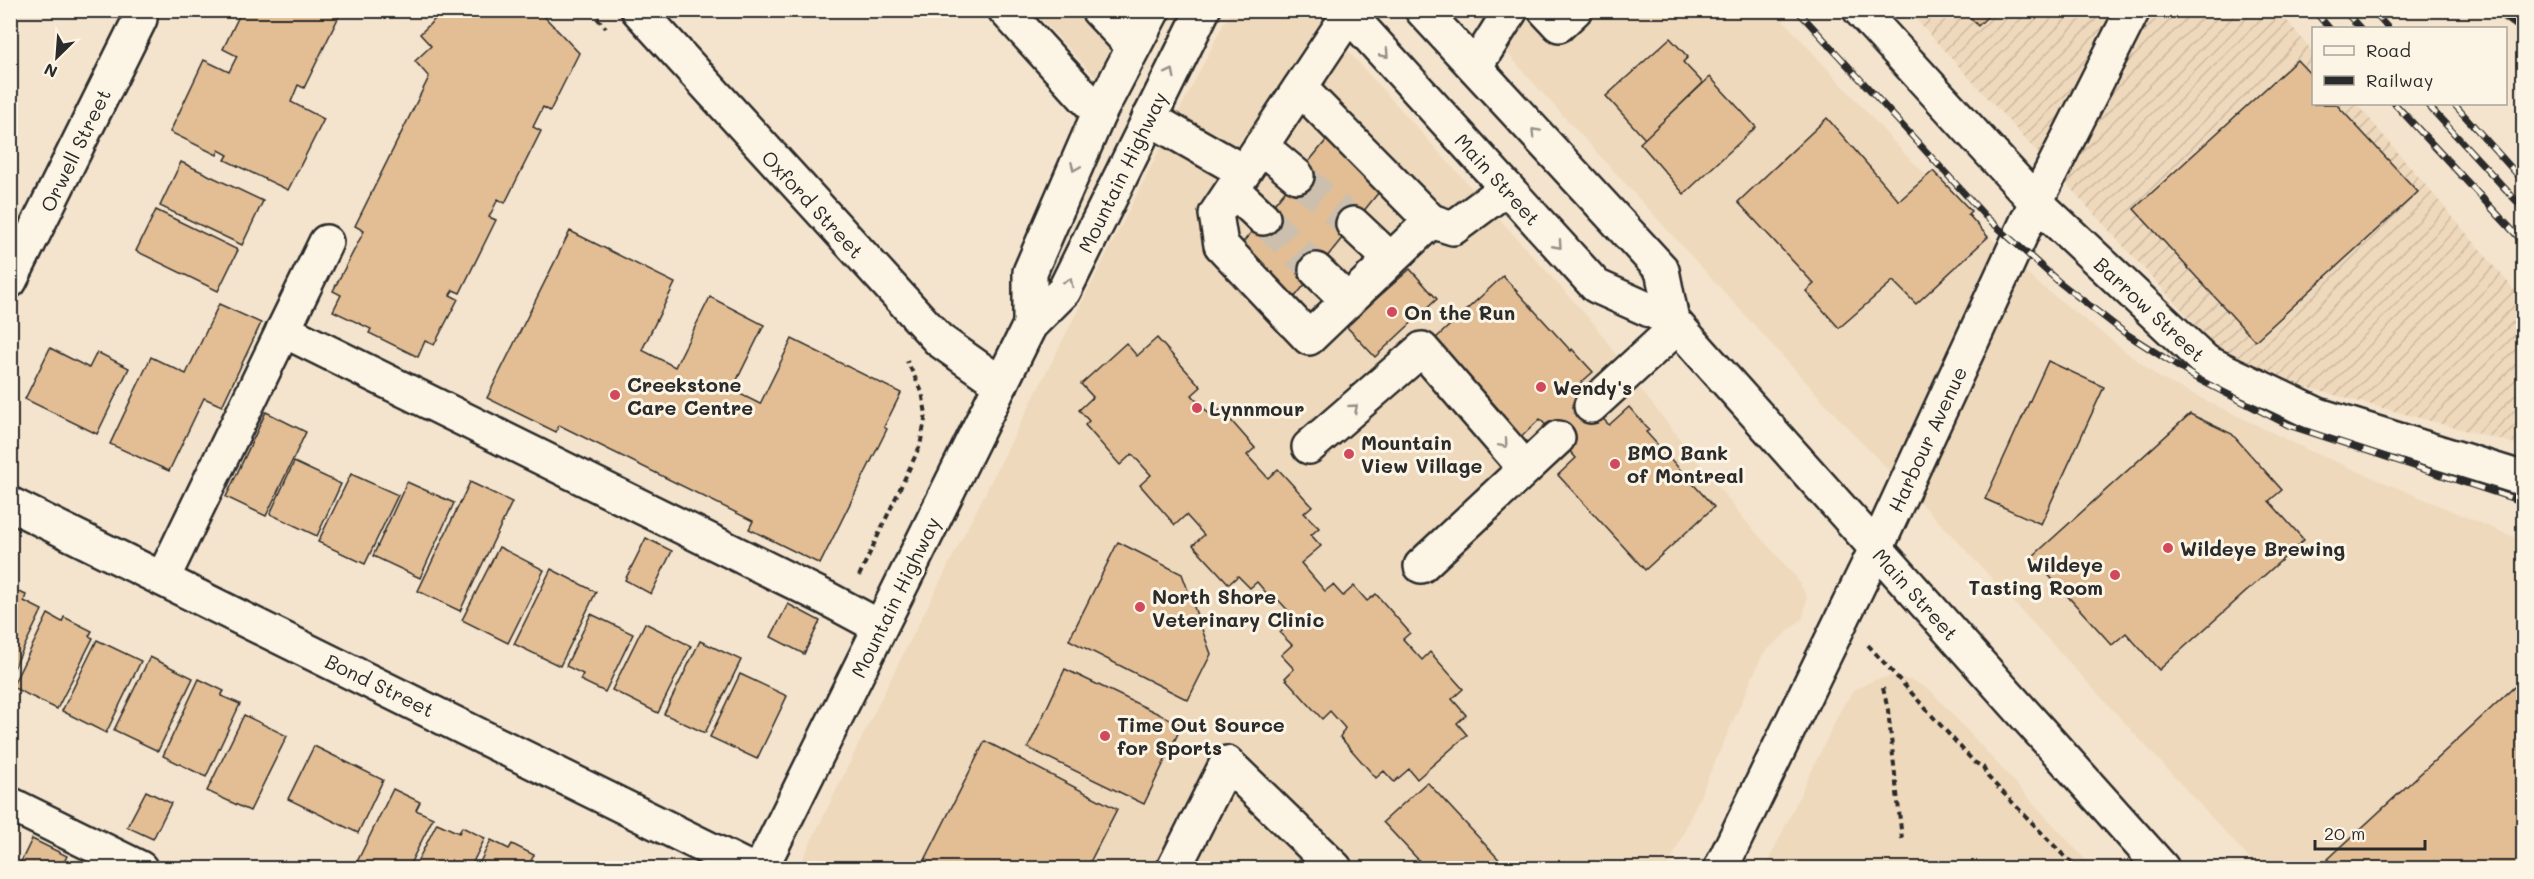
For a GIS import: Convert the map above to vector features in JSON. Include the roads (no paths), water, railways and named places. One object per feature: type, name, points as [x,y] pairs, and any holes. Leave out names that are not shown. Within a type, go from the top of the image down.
[{"type":"street","name":"Oxford Street","points":[[638,10],[939,340],[1001,384]]},
{"type":"street","points":[[1005,10],[1099,113]]},
{"type":"street","points":[[1098,10],[1133,47]]},
{"type":"street","name":"Mountain Highway","points":[[1030,325],[1030,272],[1099,113],[1153,10]]},
{"type":"street","name":"Mountain Highway","points":[[765,866],[880,627],[1030,325],[1064,291],[1203,10]]},
{"type":"street","points":[[1422,10],[1662,270],[1674,323],[1592,406]]},
{"type":"street","points":[[1475,67],[1510,10]]},
{"type":"street","points":[[1545,10],[1559,25],[1575,10]]},
{"type":"street","name":"Barrow Street","points":[[1860,10],[2036,202],[2206,363],[2318,415],[2523,479]]},
{"type":"street","name":"Harbour Avenue","points":[[1721,868],[1876,549],[2036,202],[2133,10]]},
{"type":"street","points":[[1347,12],[1300,88],[1216,214],[1221,245],[1309,338],[1431,221]]},
{"type":"street","name":"Main Street","points":[[1347,12],[1596,286],[1674,323],[2162,868]]},
{"type":"street","name":"Orwell Street","points":[[10,281],[140,19]]},
{"type":"street","points":[[1300,88],[1431,221],[1453,228],[1507,188]]},
{"type":"street","points":[[1149,118],[1246,169],[1298,176]]},
{"type":"street","points":[[1246,169],[1263,218]]},
{"type":"street","points":[[1353,224],[1390,259]]},
{"type":"street","points":[[163,578],[326,242]]},
{"type":"street","points":[[1316,270],[1348,302]]},
{"type":"street","points":[[283,330],[880,627]]},
{"type":"street","points":[[1310,447],[1422,349],[1525,468]]},
{"type":"street","points":[[1421,566],[1558,438]]},
{"type":"street","name":"Bond Street","points":[[10,504],[765,866]]},
{"type":"street","points":[[1174,868],[1227,763],[1335,868]]},
{"type":"street","points":[[10,804],[140,868]]},
{"type":"tunnel","points":[[1297,176],[1353,224]]},
{"type":"tunnel","points":[[1263,218],[1316,270]]},
{"type":"railway","points":[[1797,10],[1985,216],[2059,282],[2125,333],[2196,378],[2288,425],[2524,502]]},
{"type":"railway","points":[[2314,10],[2328,27]]},
{"type":"railway","points":[[2344,10],[2359,27]]},
{"type":"railway","points":[[2372,10],[2387,27]]},
{"type":"railway","points":[[2495,10],[2524,31]]},
{"type":"railway","points":[[2396,105],[2524,243]]},
{"type":"railway","points":[[2428,105],[2524,209]]},
{"type":"railway","points":[[2455,105],[2524,182]]},
{"type":"place","name":"On the Run","points":[[1392,312]]},
{"type":"place","name":"Wendy's","points":[[1541,387]]},
{"type":"place","name":"Creekstone Care Centre","points":[[615,395]]},
{"type":"place","name":"Lynnmour","points":[[1197,408]]},
{"type":"place","name":"Mountain View Village","points":[[1349,454]]},
{"type":"place","name":"BMO Bank of Montreal","points":[[1615,464]]},
{"type":"place","name":"Wildeye Brewing","points":[[2168,548]]},
{"type":"place","name":"Wildeye Tasting Room","points":[[2115,575]]},
{"type":"place","name":"North Shore Veterinary Clinic","points":[[1140,607]]},
{"type":"place","name":"Time Out Source for Sports","points":[[1105,736]]}]
